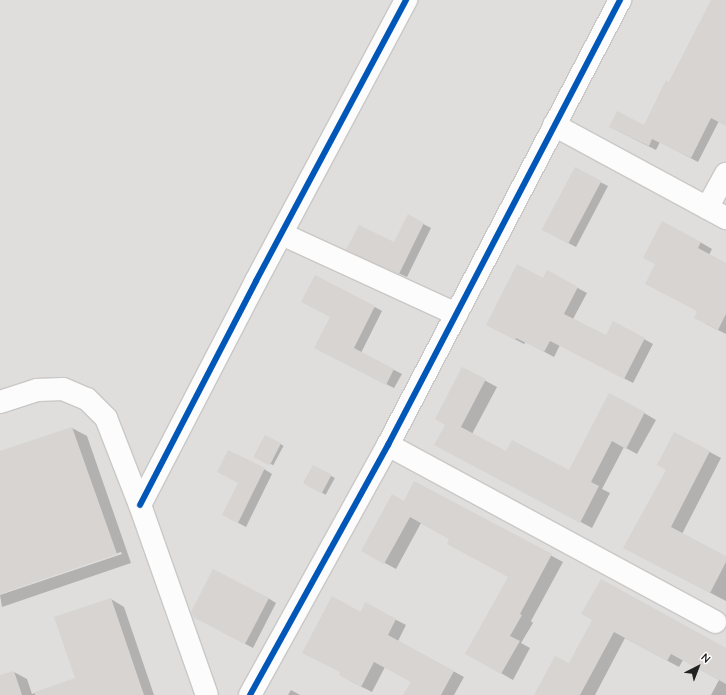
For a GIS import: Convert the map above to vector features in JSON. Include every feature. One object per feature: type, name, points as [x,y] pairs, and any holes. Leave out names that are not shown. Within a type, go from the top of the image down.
[{"type":"street","points":[[140,505],[406,0]]},
{"type":"street","points":[[250,695],[388,445],[620,0]]},
{"type":"street","points":[[554,125],[717,213],[726,174]]},
{"type":"street","points":[[282,234],[456,314]]},
{"type":"street","points":[[0,402],[37,390],[63,389],[87,399],[106,418],[140,505],[206,695]]},
{"type":"street","points":[[388,445],[715,622]]},
{"type":"shaded area","points":[[0,0],[726,0],[726,695],[0,695]]},
{"type":"building","points":[[711,0],[726,0],[726,126],[711,118],[691,158],[652,139],[649,146],[609,127],[617,111],[644,125],[666,80],[669,82]]},
{"type":"building","points":[[575,167],[601,181],[568,244],[542,230]]},
{"type":"building","points":[[408,214],[424,223],[399,274],[346,250],[359,225],[394,242]]},
{"type":"building","points":[[662,221],[701,242],[698,248],[726,263],[726,314],[718,330],[694,318],[697,311],[645,284],[655,264],[643,258]]},
{"type":"building","points":[[517,264],[543,278],[547,270],[578,287],[564,314],[606,335],[613,321],[645,338],[624,379],[550,341],[544,352],[516,338],[515,340],[486,325]]},
{"type":"building","points":[[315,275],[375,306],[354,348],[394,369],[386,385],[314,348],[330,317],[301,302]]},
{"type":"building","points":[[462,367],[486,379],[461,427],[506,451],[512,440],[569,470],[609,393],[645,412],[626,449],[612,441],[591,482],[599,486],[580,523],[434,445],[445,425],[435,419]]},
{"type":"building","points":[[72,427],[117,554],[0,594],[0,451]]},
{"type":"building","points":[[674,432],[710,451],[671,527],[726,556],[726,562],[710,593],[623,548],[666,470],[657,465]]},
{"type":"building","points":[[265,435],[281,443],[270,465],[254,457]]},
{"type":"building","points":[[228,450],[265,468],[238,523],[222,515],[238,483],[217,472]]},
{"type":"building","points":[[313,465],[332,475],[322,493],[303,484]]},
{"type":"building","points":[[414,481],[552,554],[510,636],[520,641],[501,674],[465,654],[508,577],[447,544],[449,539],[410,517],[384,564],[361,551],[392,494],[404,501]]},
{"type":"building","points":[[213,569],[269,598],[245,644],[193,617],[191,612]]},
{"type":"building","points":[[601,579],[726,648],[726,684],[671,654],[667,661],[614,632],[580,695],[534,695],[555,656],[569,663],[592,620],[581,614]]},
{"type":"building","points":[[332,596],[361,612],[365,602],[396,619],[388,635],[454,671],[441,695],[403,695],[411,682],[374,662],[361,687],[339,675],[340,672],[302,653]]},
{"type":"building","points":[[111,598],[144,695],[35,695],[35,692],[75,678],[54,617]]},
{"type":"building","points":[[14,671],[22,695],[0,695],[0,675]]},
{"type":"cycle path","points":[[140,505],[256,281],[406,0]]},
{"type":"cycle path","points":[[250,695],[388,445],[620,0]]}]
